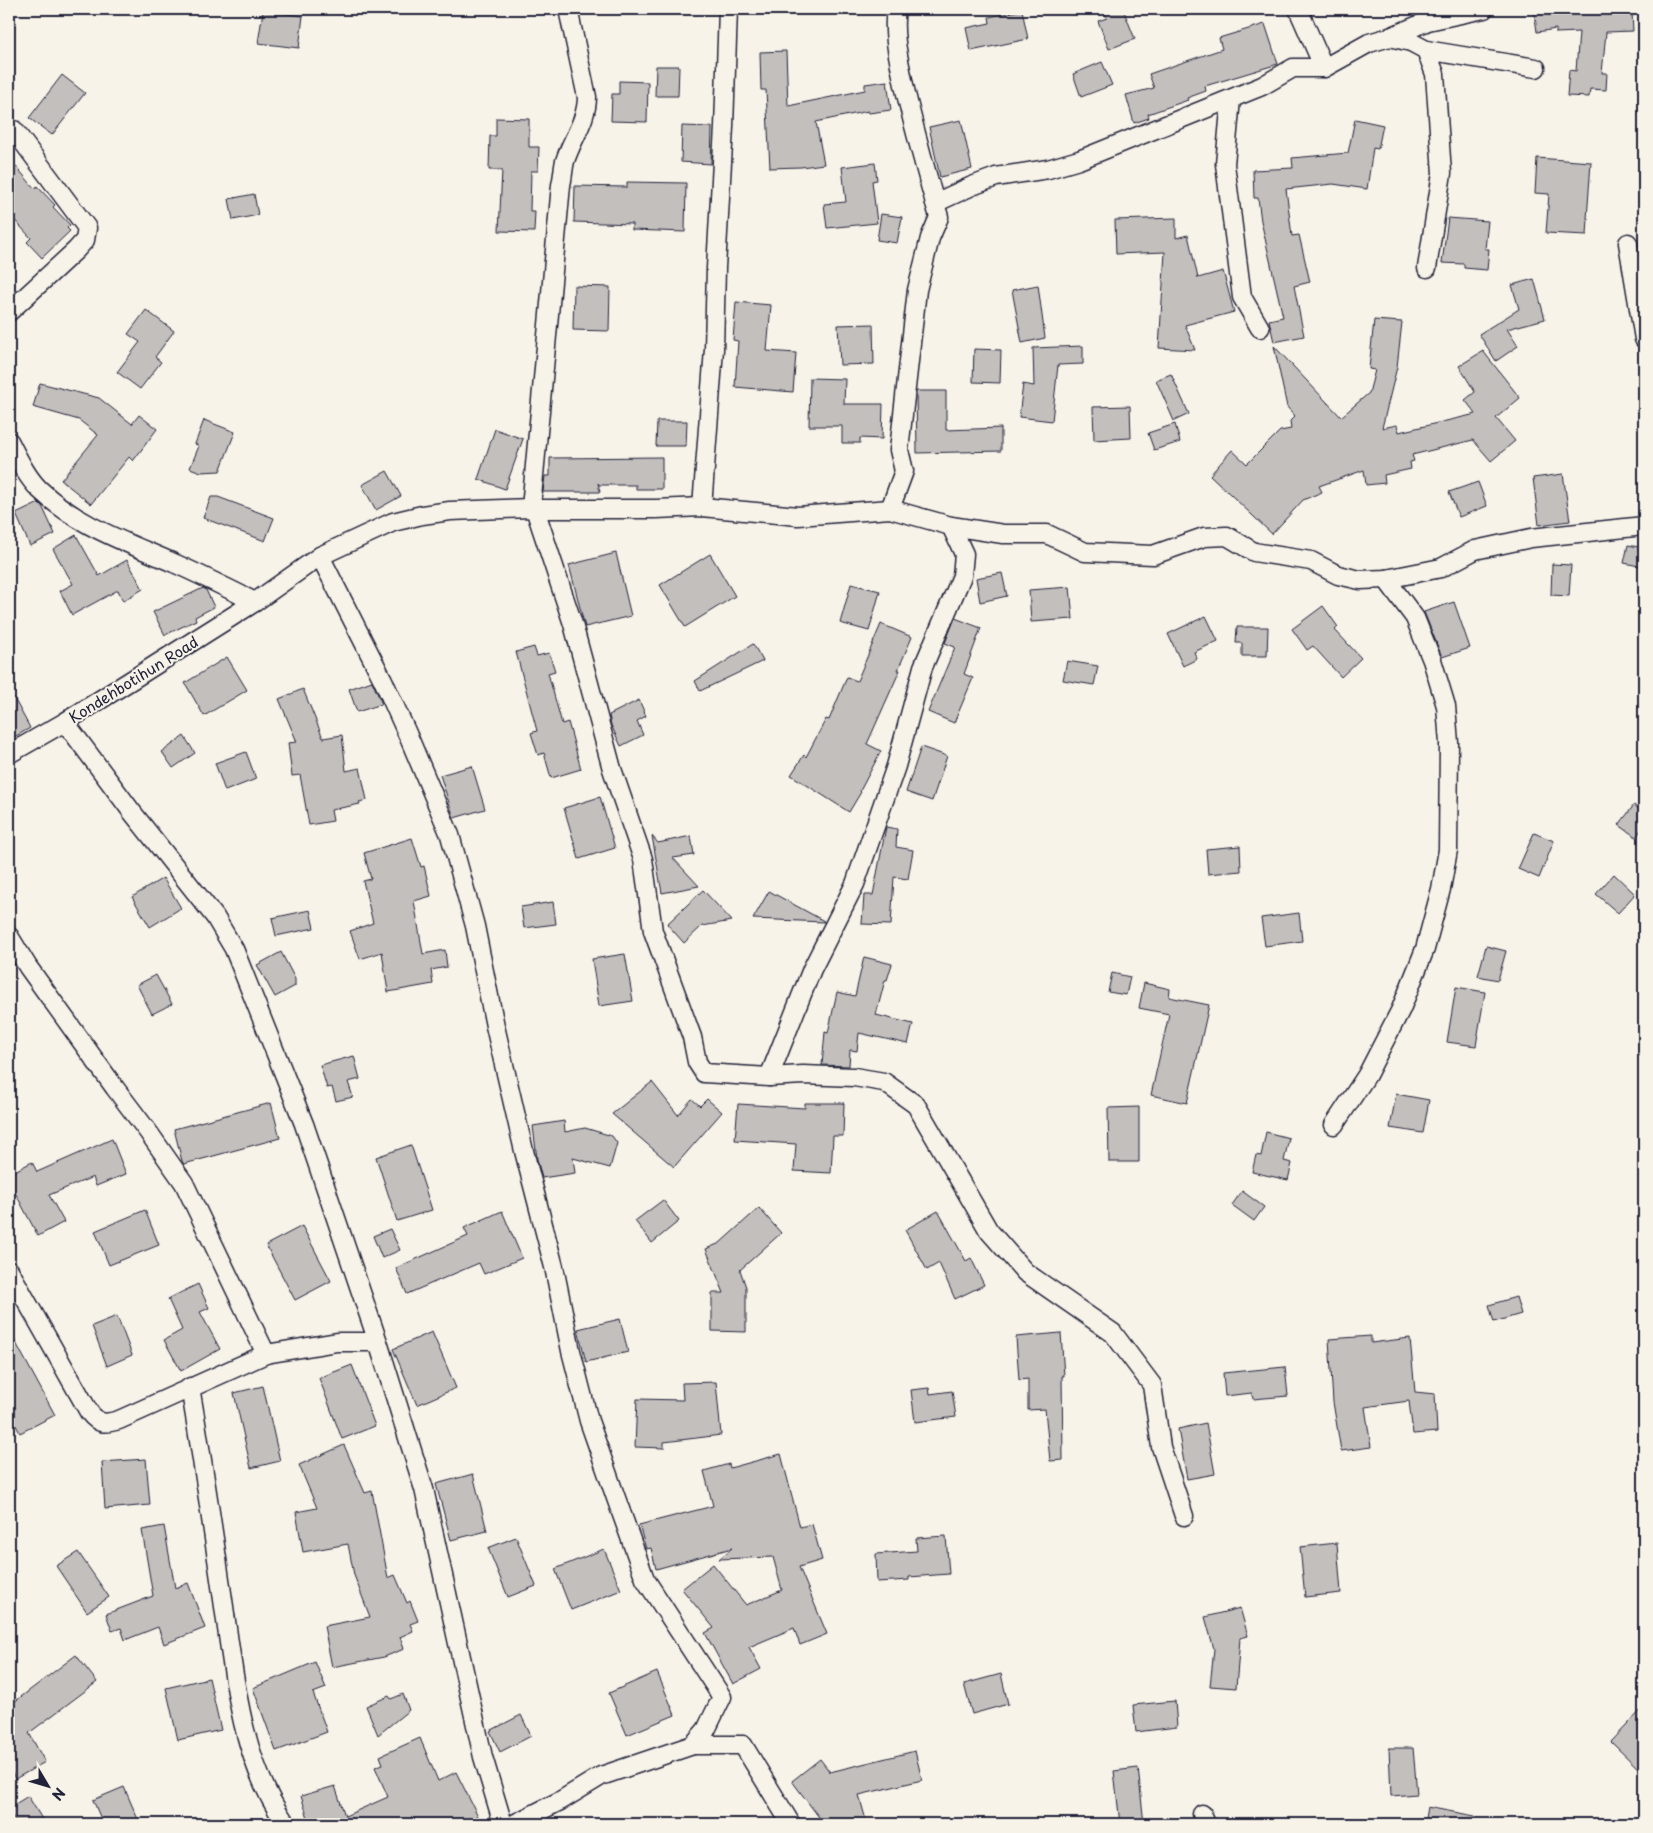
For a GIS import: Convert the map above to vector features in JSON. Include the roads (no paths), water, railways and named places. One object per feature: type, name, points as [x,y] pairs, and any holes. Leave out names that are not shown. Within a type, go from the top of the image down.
[{"type":"street","points":[[568,9],[587,97],[587,106],[565,162],[561,185],[533,509],[573,624],[612,769],[643,859],[653,931],[692,1037],[698,1062],[704,1073],[769,1078],[811,1075],[854,1077],[884,1082],[916,1105],[989,1231],[1025,1272],[1113,1333],[1152,1385],[1161,1447],[1184,1516]]},
{"type":"street","points":[[702,507],[714,349],[728,9]]},
{"type":"street","points":[[890,509],[904,472],[899,450],[917,290],[930,238],[939,218],[913,124],[896,50],[896,9]]},
{"type":"street","points":[[1298,9],[1324,68]]},
{"type":"street","points":[[935,203],[996,177],[1048,169],[1078,160],[1231,100],[1262,86],[1293,68],[1324,68],[1370,42],[1390,37],[1428,21],[1484,9]]},
{"type":"street","points":[[1390,37],[1411,42],[1426,50],[1536,68]]},
{"type":"street","points":[[1426,50],[1435,74],[1442,172],[1427,268]]},
{"type":"street","points":[[1231,100],[1226,164],[1242,297],[1260,328]]},
{"type":"street","points":[[9,312],[76,250],[85,240],[87,228],[14,130]]},
{"type":"street","points":[[1628,243],[1644,339]]},
{"type":"street","points":[[9,441],[23,468],[38,489],[64,510],[125,543],[176,564],[255,602]]},
{"type":"street","name":"Kondehbotihun Road","points":[[9,754],[65,722],[255,602],[320,556],[393,522],[450,511],[702,507],[798,516],[890,509],[951,526],[1003,534],[1047,534],[1085,552],[1153,555],[1204,537],[1227,536],[1254,552],[1311,561],[1338,575],[1360,580],[1386,579],[1441,568],[1475,550],[1531,538],[1644,526]]},
{"type":"street","points":[[769,1078],[812,969],[855,884],[896,766],[922,667],[962,576],[964,554],[951,526]]},
{"type":"street","points":[[320,556],[383,680],[450,835],[475,926],[495,1026],[554,1268],[571,1351],[590,1422],[616,1498],[645,1579],[722,1696],[706,1730],[693,1745]]},
{"type":"street","points":[[1334,1125],[1367,1075],[1401,1008],[1425,949],[1442,889],[1448,850],[1449,743],[1446,706],[1432,660],[1415,618],[1386,579]]},
{"type":"street","points":[[65,722],[132,812],[215,917],[234,949],[304,1124],[378,1342],[424,1489],[482,1757],[503,1824]]},
{"type":"street","points":[[9,936],[28,967],[184,1183],[266,1354]]},
{"type":"street","points":[[9,1270],[95,1420],[106,1423],[119,1420],[266,1354],[337,1342],[378,1342]]},
{"type":"street","points":[[190,1387],[205,1474],[241,1718],[264,1788],[286,1824]]},
{"type":"street","points":[[514,1824],[560,1801],[601,1776],[693,1745],[744,1745],[791,1824]]}]
